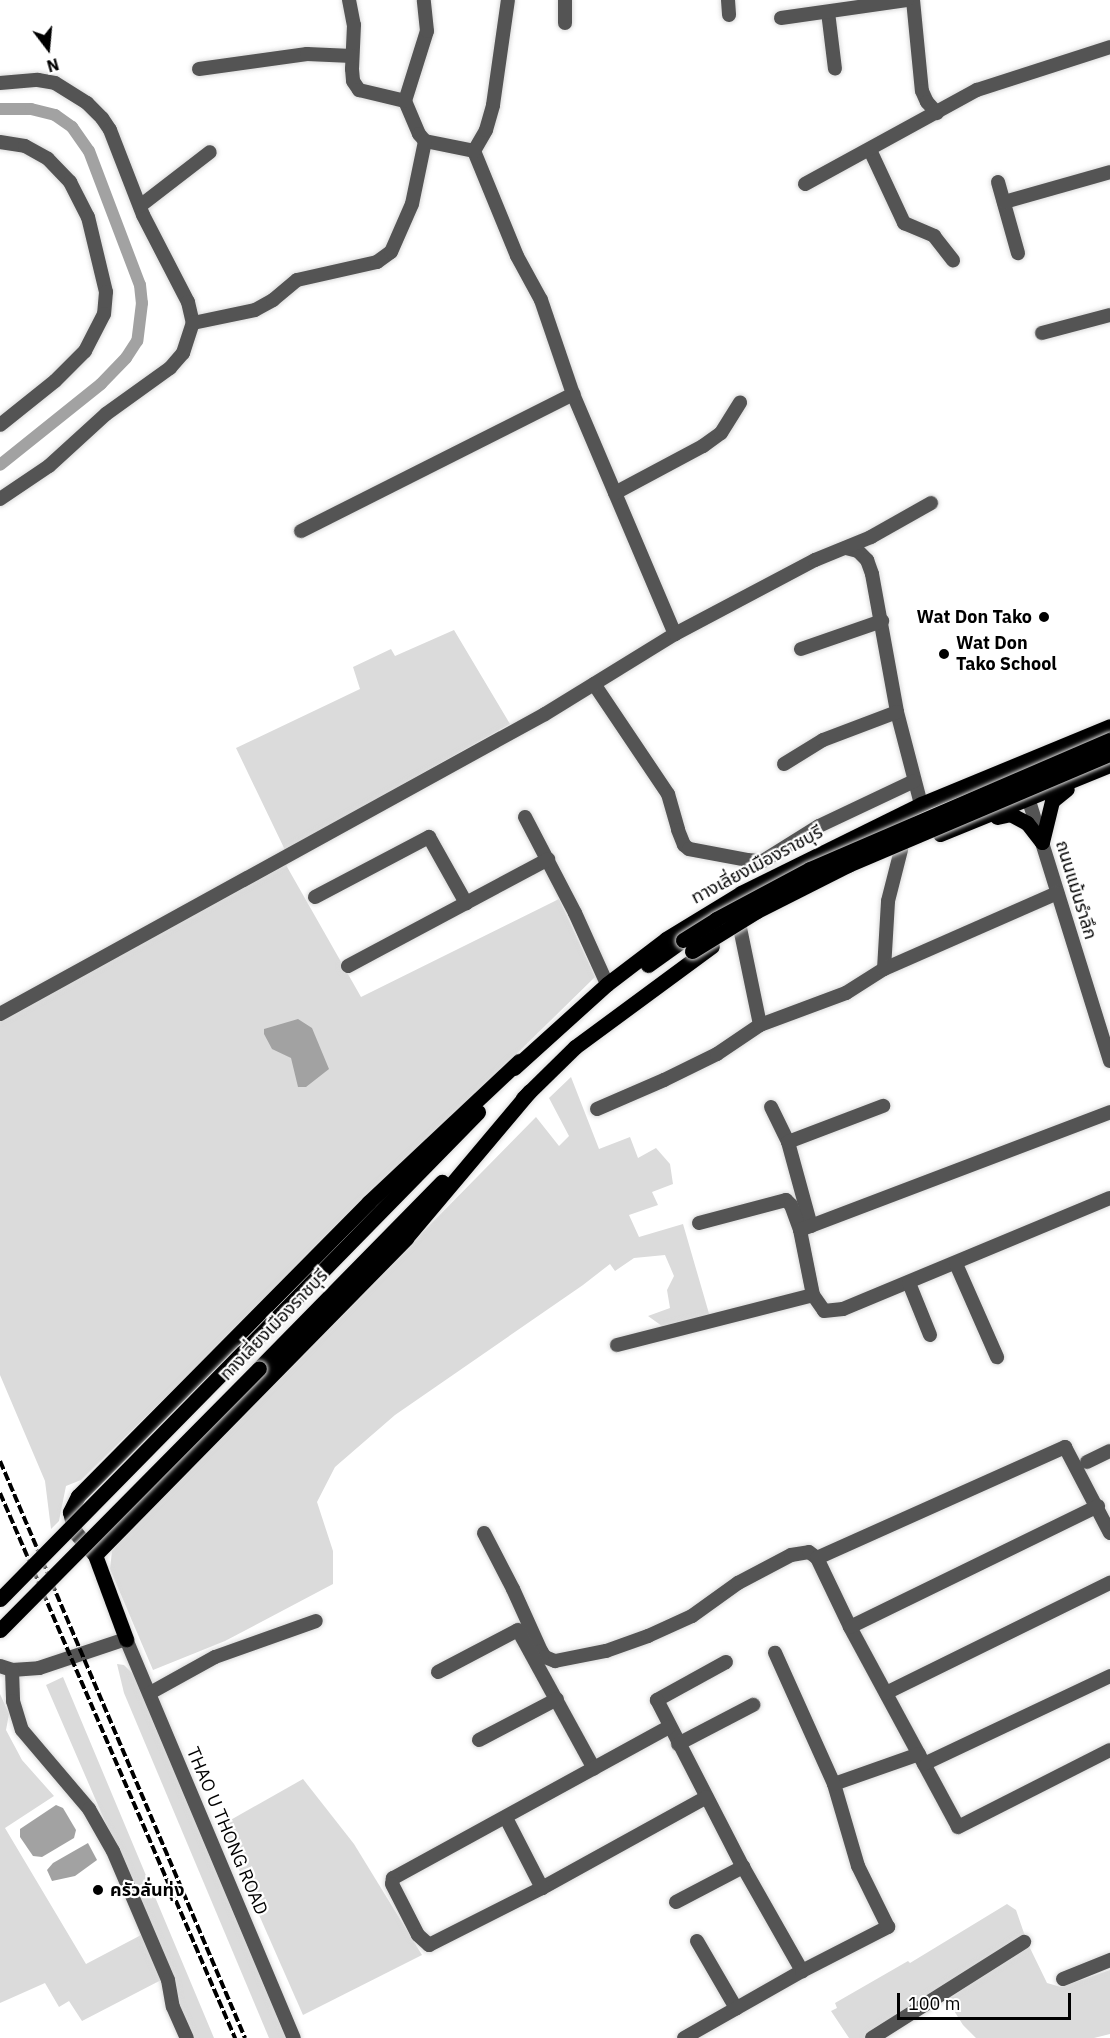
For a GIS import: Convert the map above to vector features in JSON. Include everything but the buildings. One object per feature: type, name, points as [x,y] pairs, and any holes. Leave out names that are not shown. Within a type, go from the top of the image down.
[{"type":"main road","name":"ทางเลี่ยงเมืองราชบุรี","points":[[474,1117],[519,1061],[607,984],[666,939],[741,893],[921,804],[1110,726]]},
{"type":"main road","name":"ทางเลี่ยงเมืองราชบุรี","points":[[0,1630],[530,1091],[716,919],[810,869],[1110,740]]},
{"type":"main road","name":"ทางเลี่ยงเมืองราชบุรี","points":[[0,1599],[474,1117],[596,1006],[688,945],[848,865],[1110,765]]},
{"type":"main road","name":"ทางเลี่ยงเมืองราชบุรี","points":[[576,1047],[668,977],[740,928],[829,880],[1110,765]]},
{"type":"main road","points":[[1042,842],[1052,801],[1081,778]]},
{"type":"main road","points":[[968,823],[1010,814],[1027,823],[1042,842]]},
{"type":"main road","points":[[126,1639],[95,1555],[75,1532],[70,1512],[78,1496],[369,1202],[519,1061]]},
{"type":"main road","points":[[95,1555],[406,1238],[530,1091]]},
{"type":"street","points":[[349,0],[354,25],[353,81],[358,90],[405,101]]},
{"type":"street","points":[[424,0],[427,31],[405,101],[418,134],[425,141],[474,151]]},
{"type":"street","points":[[474,151],[486,130],[494,105],[508,0]]},
{"type":"street","points":[[565,0],[565,23]]},
{"type":"street","points":[[728,0],[729,15]]},
{"type":"street","points":[[781,18],[907,0]]},
{"type":"street","points":[[913,0],[922,91],[927,102],[937,113]]},
{"type":"street","points":[[828,12],[835,69]]},
{"type":"street","points":[[805,184],[977,90],[1110,47]]},
{"type":"street","points":[[199,69],[307,54],[352,56]]},
{"type":"street","points":[[0,83],[39,80],[55,83],[87,103],[110,130],[140,206],[188,302],[193,323],[183,353],[170,368],[149,386],[106,414],[49,466],[0,499]]},
{"type":"street","points":[[193,323],[255,310],[273,300],[297,280],[377,262],[391,252],[412,204],[425,141]]},
{"type":"street","points":[[0,142],[25,146],[48,159],[69,182],[88,218],[106,292],[104,314],[85,351],[55,381],[0,425]]},
{"type":"street","points":[[870,150],[904,223],[934,237],[952,260]]},
{"type":"street","points":[[474,151],[517,256],[541,300],[573,394],[675,634]]},
{"type":"street","points":[[140,206],[210,152]]},
{"type":"street","points":[[1004,202],[1110,172]]},
{"type":"street","points":[[998,182],[1018,253]]},
{"type":"street","points":[[1042,333],[1110,315]]},
{"type":"street","points":[[301,531],[573,394]]},
{"type":"street","points":[[615,493],[703,446],[721,433],[740,403]]},
{"type":"street","points":[[0,1014],[545,714],[675,634],[815,560],[846,548],[931,503]]},
{"type":"street","points":[[846,548],[858,551],[867,560],[882,621],[897,712],[921,804]]},
{"type":"street","points":[[801,649],[882,621]]},
{"type":"street","points":[[594,684],[668,794],[678,830],[684,845],[689,849],[763,861],[819,826],[914,781]]},
{"type":"street","points":[[784,764],[823,740],[897,712]]},
{"type":"street","name":"ถนนแม้นรำลึก","points":[[1018,765],[1110,1061]]},
{"type":"street","points":[[525,817],[575,913],[607,984]]},
{"type":"street","points":[[315,897],[429,837],[466,903]]},
{"type":"street","points":[[884,969],[888,901],[901,849]]},
{"type":"street","points":[[348,966],[548,859]]},
{"type":"street","points":[[597,1108],[664,1080],[717,1054],[760,1025],[846,993],[884,969],[1057,893]]},
{"type":"street","points":[[740,928],[760,1025]]},
{"type":"street","points":[[788,1143],[883,1106]]},
{"type":"street","points":[[771,1107],[788,1143],[806,1228],[813,1295],[824,1311],[843,1309],[909,1283],[1110,1198]]},
{"type":"street","points":[[806,1228],[1110,1112]]},
{"type":"street","points":[[699,1224],[762,1204],[786,1200],[806,1228]]},
{"type":"street","points":[[956,1264],[997,1357]]},
{"type":"street","points":[[909,1283],[930,1335]]},
{"type":"street","points":[[617,1345],[813,1295]]},
{"type":"street","points":[[817,1558],[1065,1447],[1098,1506],[1110,1533]]},
{"type":"street","points":[[1087,1462],[1110,1450]]},
{"type":"street","points":[[850,1627],[1098,1506]]},
{"type":"street","points":[[484,1533],[513,1589],[541,1652],[555,1661],[606,1651],[648,1636],[692,1616],[738,1583],[791,1556],[808,1552],[817,1558],[850,1627],[958,1827],[1110,1750]]},
{"type":"street","points":[[886,1693],[1110,1583]]},
{"type":"street","points":[[150,1693],[215,1658],[316,1620]]},
{"type":"street","points":[[438,1672],[518,1630],[594,1769]]},
{"type":"street","points":[[126,1639],[39,1668],[6,1668],[22,1730],[89,1809],[113,1851],[168,1980],[173,2007],[187,2038]]},
{"type":"street","name":"THAO U THONG ROAD","points":[[126,1639],[294,2038]]},
{"type":"street","points":[[684,2038],[802,1971],[888,1927],[858,1866],[834,1784],[775,1653]]},
{"type":"street","points":[[726,1662],[657,1701],[742,1867],[802,1971]]},
{"type":"street","points":[[834,1784],[922,1759],[1110,1676]]},
{"type":"street","points":[[479,1740],[557,1700]]},
{"type":"street","points":[[678,1744],[753,1705]]},
{"type":"street","points":[[669,1727],[393,1878],[392,1884],[412,1924],[429,1945],[542,1888],[707,1797]]},
{"type":"street","points":[[506,1818],[542,1888]]},
{"type":"street","points":[[676,1902],[742,1867]]},
{"type":"street","points":[[697,1941],[736,2008]]},
{"type":"street","points":[[872,2038],[1024,1942]]},
{"type":"street","points":[[1063,1980],[1110,1960]]},
{"type":"shaded area","points":[[454,630],[510,724],[285,850],[236,748],[360,689],[353,667],[391,649],[395,656]]},
{"type":"shaded area","points":[[286,865],[361,997],[559,899],[595,977],[81,1480],[66,1486],[59,1521],[51,1529],[45,1481],[0,1375],[0,1021]]},
{"type":"shaded area","points":[[298,1019],[312,1028],[329,1069],[306,1087],[298,1087],[291,1058],[272,1049],[264,1034],[264,1029]]},
{"type":"shaded area","points":[[571,1077],[599,1149],[630,1137],[638,1158],[656,1148],[670,1164],[673,1184],[652,1192],[658,1205],[629,1215],[639,1237],[683,1224],[710,1317],[662,1326],[648,1316],[670,1308],[667,1290],[674,1276],[665,1255],[634,1258],[615,1271],[610,1264],[395,1415],[335,1467],[317,1502],[333,1551],[333,1584],[225,1641],[153,1670],[110,1569],[112,1551],[125,1535],[536,1117],[559,1146],[569,1136],[549,1098]]},
{"type":"shaded area","points":[[117,1664],[124,1665],[133,1674],[286,2038],[269,2038],[124,1693]]},
{"type":"shaded area","points":[[63,1677],[214,2038],[179,2038],[164,2000],[177,1996],[152,1930],[46,1685]]},
{"type":"shaded area","points":[[0,1694],[9,1714],[6,1730],[22,1760],[54,1796],[5,1828],[86,1964],[143,1934],[165,1978],[82,2021],[69,2001],[59,2007],[45,1983],[0,2003]]},
{"type":"shaded area","points":[[303,1779],[354,1844],[422,1955],[303,2015],[220,1826]]},
{"type":"shaded area","points":[[56,1805],[63,1808],[76,1830],[74,1838],[42,1857],[33,1856],[20,1837],[20,1829]]},
{"type":"shaded area","points":[[88,1843],[97,1860],[75,1876],[52,1881],[47,1870],[53,1863]]},
{"type":"shaded area","points":[[1007,1904],[1016,1910],[1025,1936],[865,2038],[849,2038],[831,2011],[837,2008],[835,2003],[908,1961],[910,1963]]},
{"type":"shaded area","points":[[1029,1946],[1047,1983],[1061,1987],[1110,1970],[1110,2034],[1094,2038],[976,2038],[963,2025],[946,1998]]},
{"type":"waterway","points":[[0,109],[31,109],[55,115],[72,127],[89,151],[140,285],[142,303],[137,341],[126,358],[101,384],[0,465]]},
{"type":"railway","points":[[0,1461],[245,2038]]},
{"type":"railway","points":[[0,1493],[235,2038]]},
{"type":"place","name":"Wat Don Tako","points":[[1044,617]]},
{"type":"place","name":"Wat Don Tako School","points":[[944,654]]},
{"type":"place","name":"ครัวลั่นทุ่ง","points":[[98,1890]]}]
